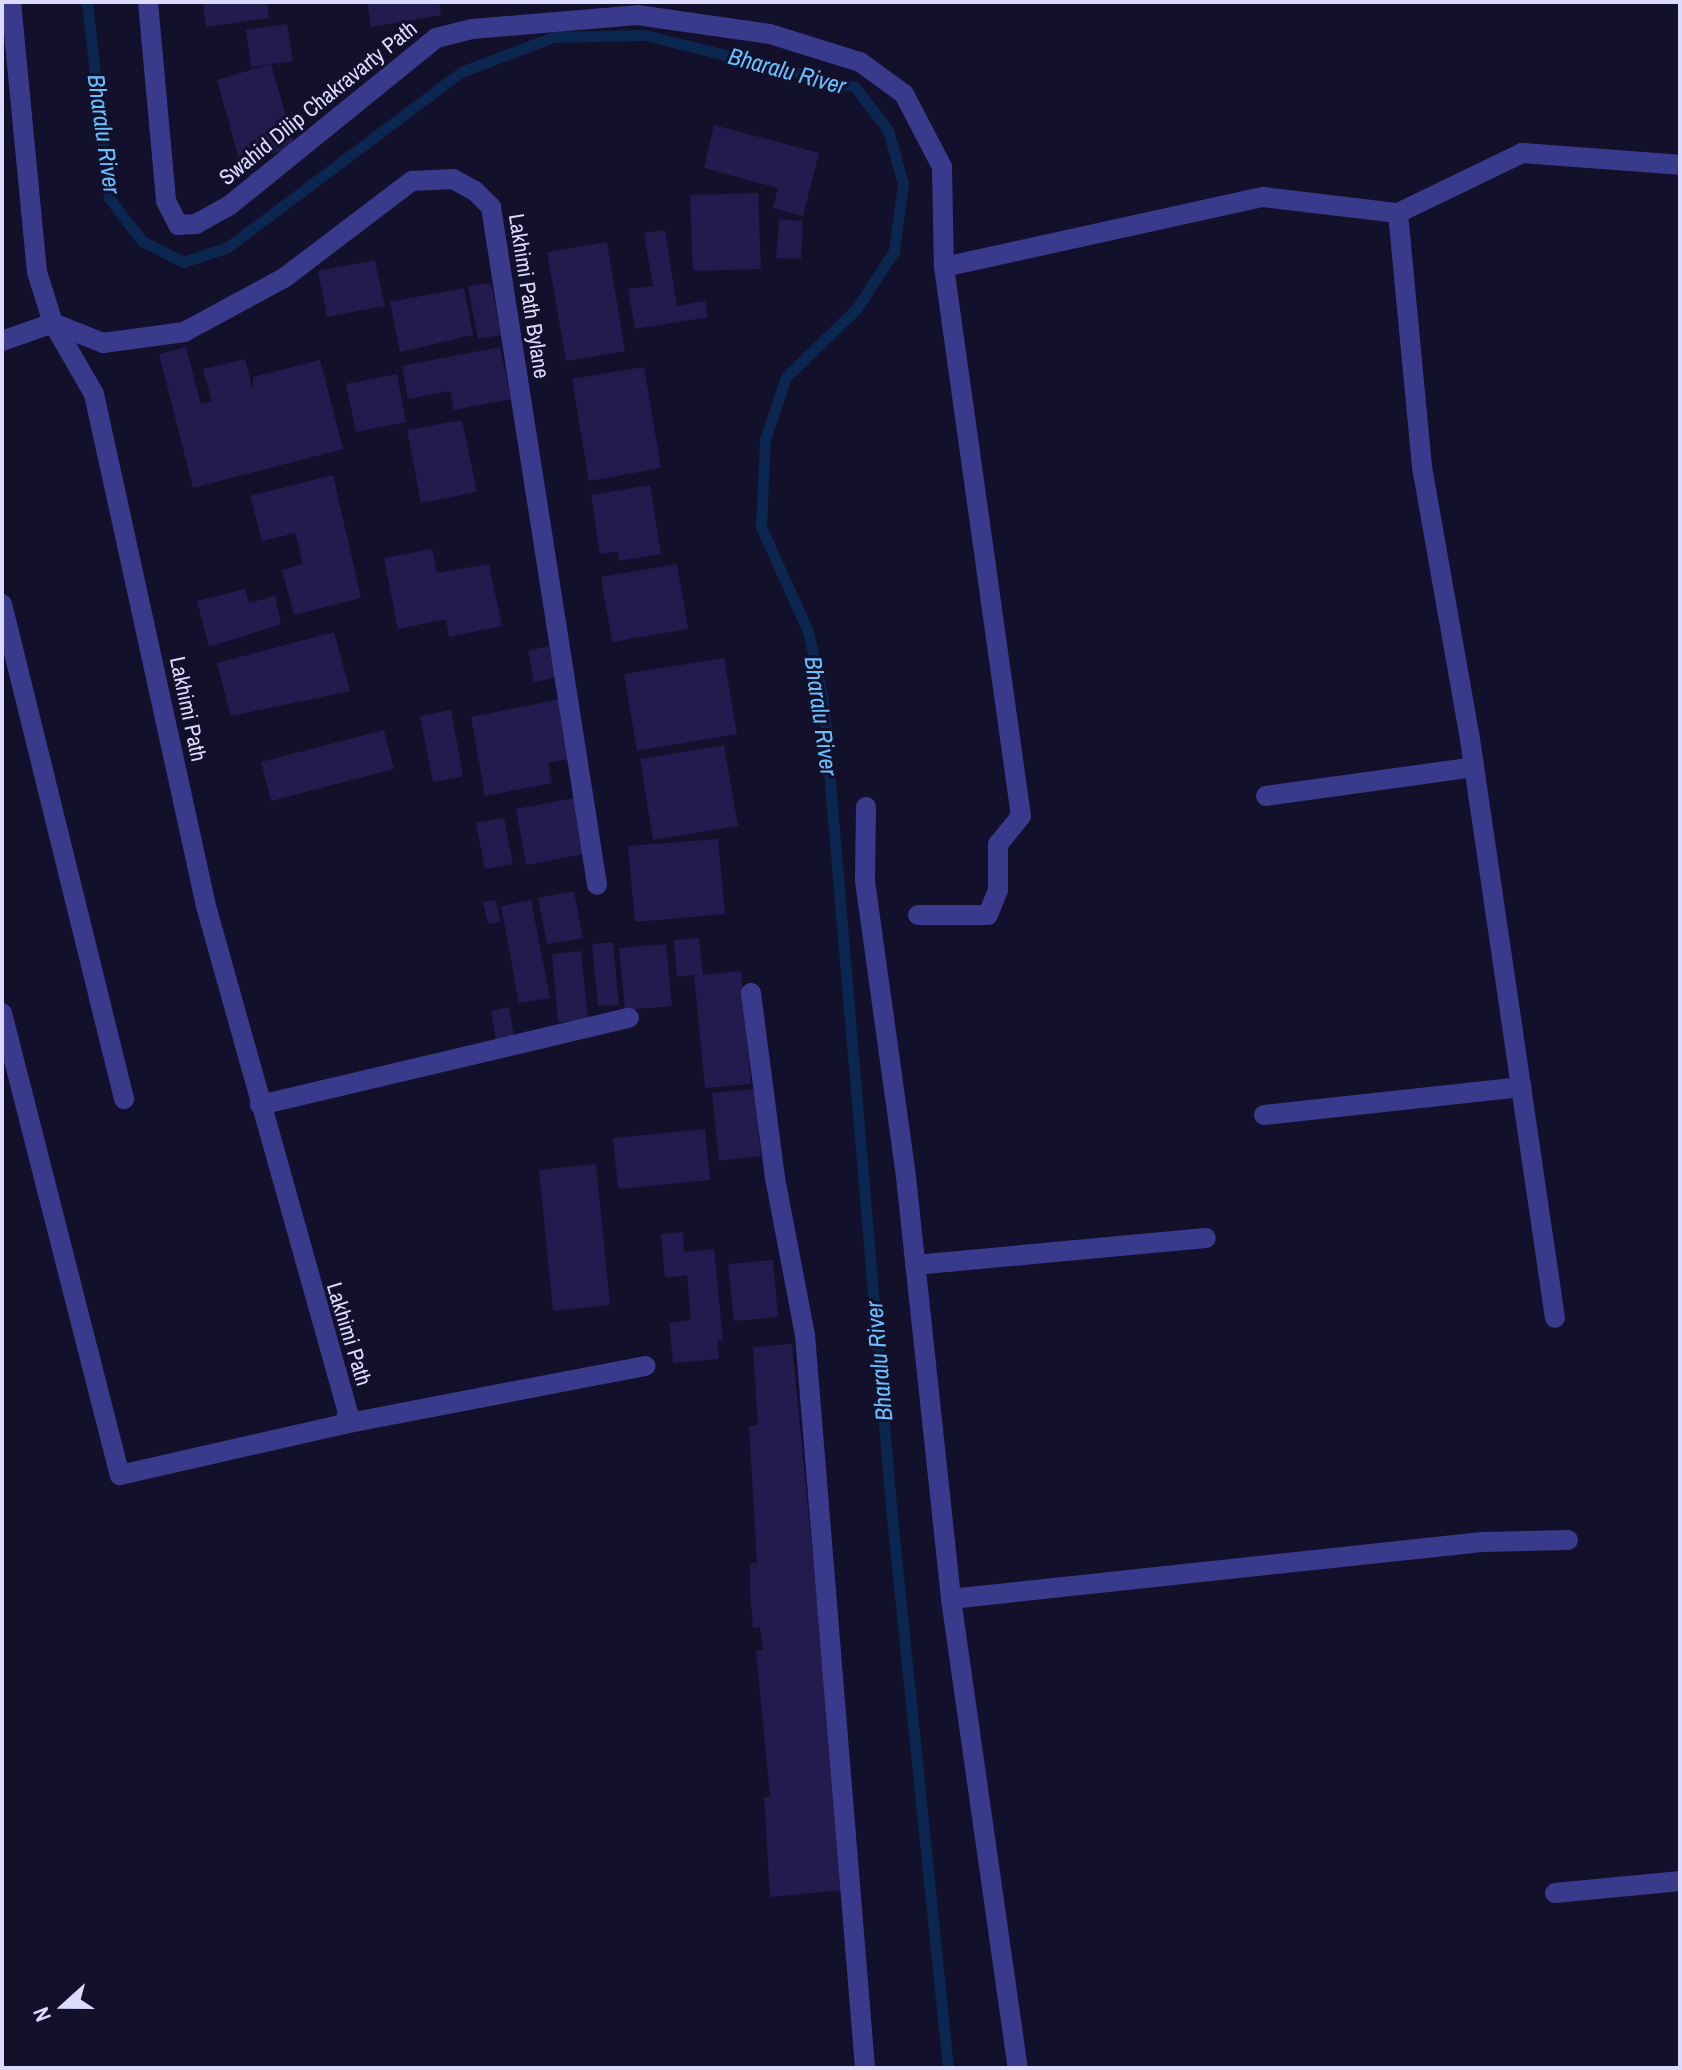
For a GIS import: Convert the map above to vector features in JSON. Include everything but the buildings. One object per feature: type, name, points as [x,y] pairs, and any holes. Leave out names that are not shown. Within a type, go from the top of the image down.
[{"type":"street","name":"Lakhimi Path","points":[[11,2],[37,272],[53,323],[94,394],[206,906],[348,1413],[344,1424]]},
{"type":"street","name":"Swahid Dilip Chakravarty Path","points":[[148,2],[166,201],[178,225],[196,224],[230,205],[436,38],[472,29],[637,15],[770,34],[860,62],[904,94],[942,167],[944,267]]},
{"type":"street","points":[[918,915],[988,915],[998,890],[998,844],[1021,816],[944,267],[1263,197],[1398,213],[1522,153],[1680,165]]},
{"type":"street","name":"Lakhimi Path Bylane","points":[[53,323],[103,343],[184,332],[284,278],[412,181],[453,179],[491,207],[597,885]]},
{"type":"street","points":[[1398,213],[1422,467],[1474,767],[1555,1318]]},
{"type":"street","points":[[2,341],[53,323]]},
{"type":"street","points":[[2,604],[124,1099]]},
{"type":"street","points":[[1266,796],[1474,767]]},
{"type":"street","points":[[866,807],[865,881],[915,1265],[951,1599],[1018,2068]]},
{"type":"street","points":[[751,993],[775,1178],[805,1335],[865,2068]]},
{"type":"street","points":[[2,1013],[120,1475],[344,1424],[645,1366]]},
{"type":"street","points":[[260,1105],[629,1018]]},
{"type":"street","points":[[1264,1115],[1521,1087]]},
{"type":"street","points":[[915,1265],[1206,1238]]},
{"type":"street","points":[[951,1599],[1482,1542],[1568,1540]]},
{"type":"street","points":[[1555,1893],[1680,1881]]},
{"type":"waterway","name":"Bharalu River","points":[[87,2],[109,198],[142,241],[183,262],[228,247],[461,72],[553,37],[645,35],[855,87],[888,130],[903,184],[894,251],[857,308],[786,377],[765,439],[761,527],[808,631],[823,700],[891,1507],[948,2068]]}]
